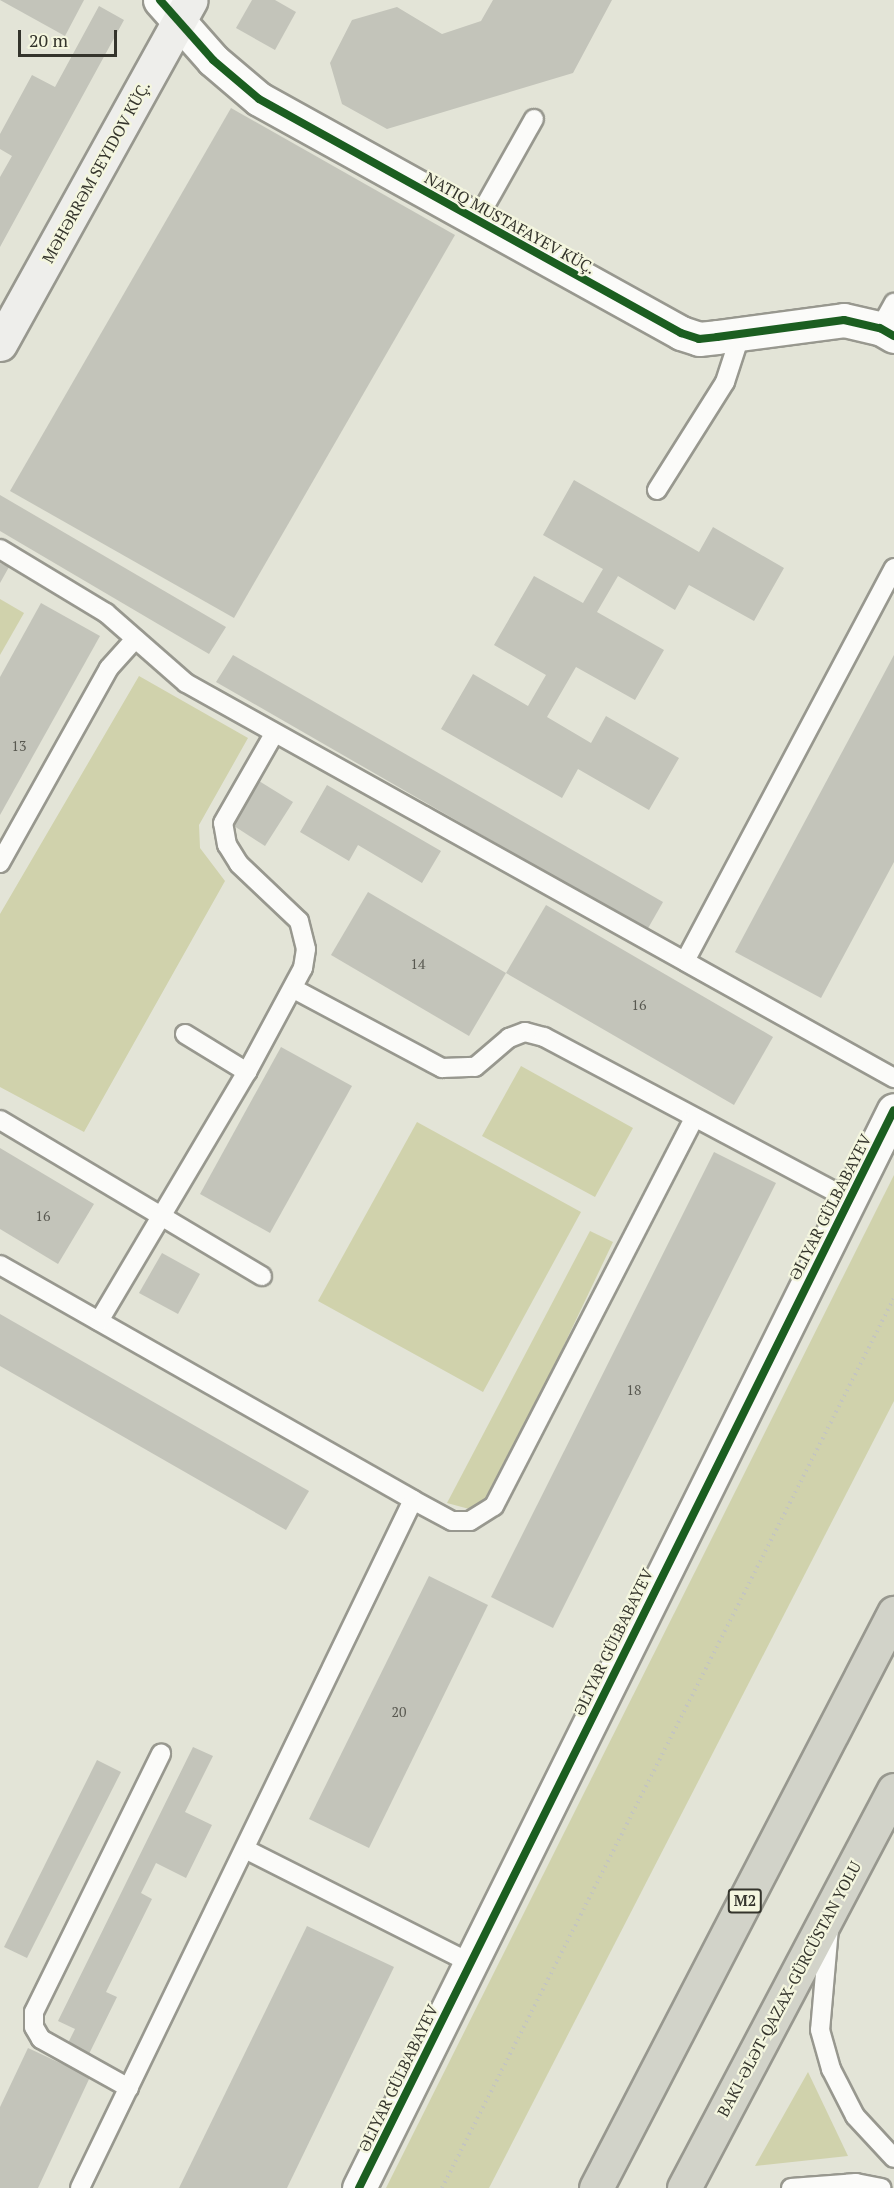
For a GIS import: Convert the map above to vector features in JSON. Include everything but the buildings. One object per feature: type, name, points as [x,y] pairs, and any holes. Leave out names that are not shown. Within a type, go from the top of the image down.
[{"type":"highway","name":"M2","points":[[596,2188],[894,1613]]},
{"type":"highway","points":[[684,2188],[894,1790]]},
{"type":"main road","name":"MƏHƏRRƏM SEYIDOV KÜÇ.","points":[[0,344],[177,7]]},
{"type":"street","name":"NATIQ MUSTAFAYEV KÜÇ.","points":[[177,7],[226,73],[260,99],[681,333],[699,339],[844,320],[889,323]]},
{"type":"street","name":"ƏLIYAR GÜLBABAYEV","points":[[359,2188],[469,1962],[894,1110]]},
{"type":"lane","points":[[477,220],[534,119]]},
{"type":"lane","points":[[657,490],[725,382],[741,333]]},
{"type":"lane","points":[[0,549],[106,613],[186,683],[894,1078]]},
{"type":"lane","points":[[685,961],[894,568]]},
{"type":"lane","points":[[0,863],[109,668],[135,639]]},
{"type":"lane","points":[[99,1321],[248,1072],[294,989],[303,968],[306,949],[298,921],[239,864],[227,845],[222,823],[274,734]]},
{"type":"lane","points":[[294,989],[442,1068],[475,1067],[509,1038],[525,1032],[544,1037],[849,1199]]},
{"type":"lane","points":[[185,1034],[248,1072]]},
{"type":"lane","points":[[0,1265],[413,1500],[452,1521],[470,1521],[494,1506],[694,1118]]},
{"type":"lane","points":[[0,1120],[262,1276]]},
{"type":"lane","points":[[80,2188],[413,1500]]},
{"type":"lane","points":[[129,2088],[41,2040],[34,2027],[34,2012],[160,1754]]},
{"type":"lane","points":[[245,1850],[469,1962]]},
{"type":"lane","points":[[830,1913],[819,2030],[831,2070],[855,2116],[894,2158]]},
{"type":"lane","points":[[790,2188],[856,2183],[882,2188]]},
{"type":"path","points":[[442,2188],[894,1298]]},
{"type":"green space","points":[[0,599],[24,613],[0,655]]},
{"type":"green space","points":[[139,676],[248,738],[199,825],[200,848],[225,881],[84,1132],[0,1087],[0,914]]},
{"type":"green space","points":[[521,1066],[633,1128],[595,1197],[482,1136]]},
{"type":"green space","points":[[417,1122],[581,1212],[483,1392],[318,1301]]},
{"type":"green space","points":[[894,1175],[894,1401],[489,2188],[386,2188]]},
{"type":"green space","points":[[590,1231],[613,1242],[496,1488],[473,1510],[447,1503]]},
{"type":"green space","points":[[808,2072],[848,2156],[755,2166]]},
{"type":"cycle path","points":[[160,0],[213,60],[259,99],[681,333],[699,339],[844,320],[880,328],[894,336]]},
{"type":"cycle path","points":[[359,2188],[894,1110]]}]
